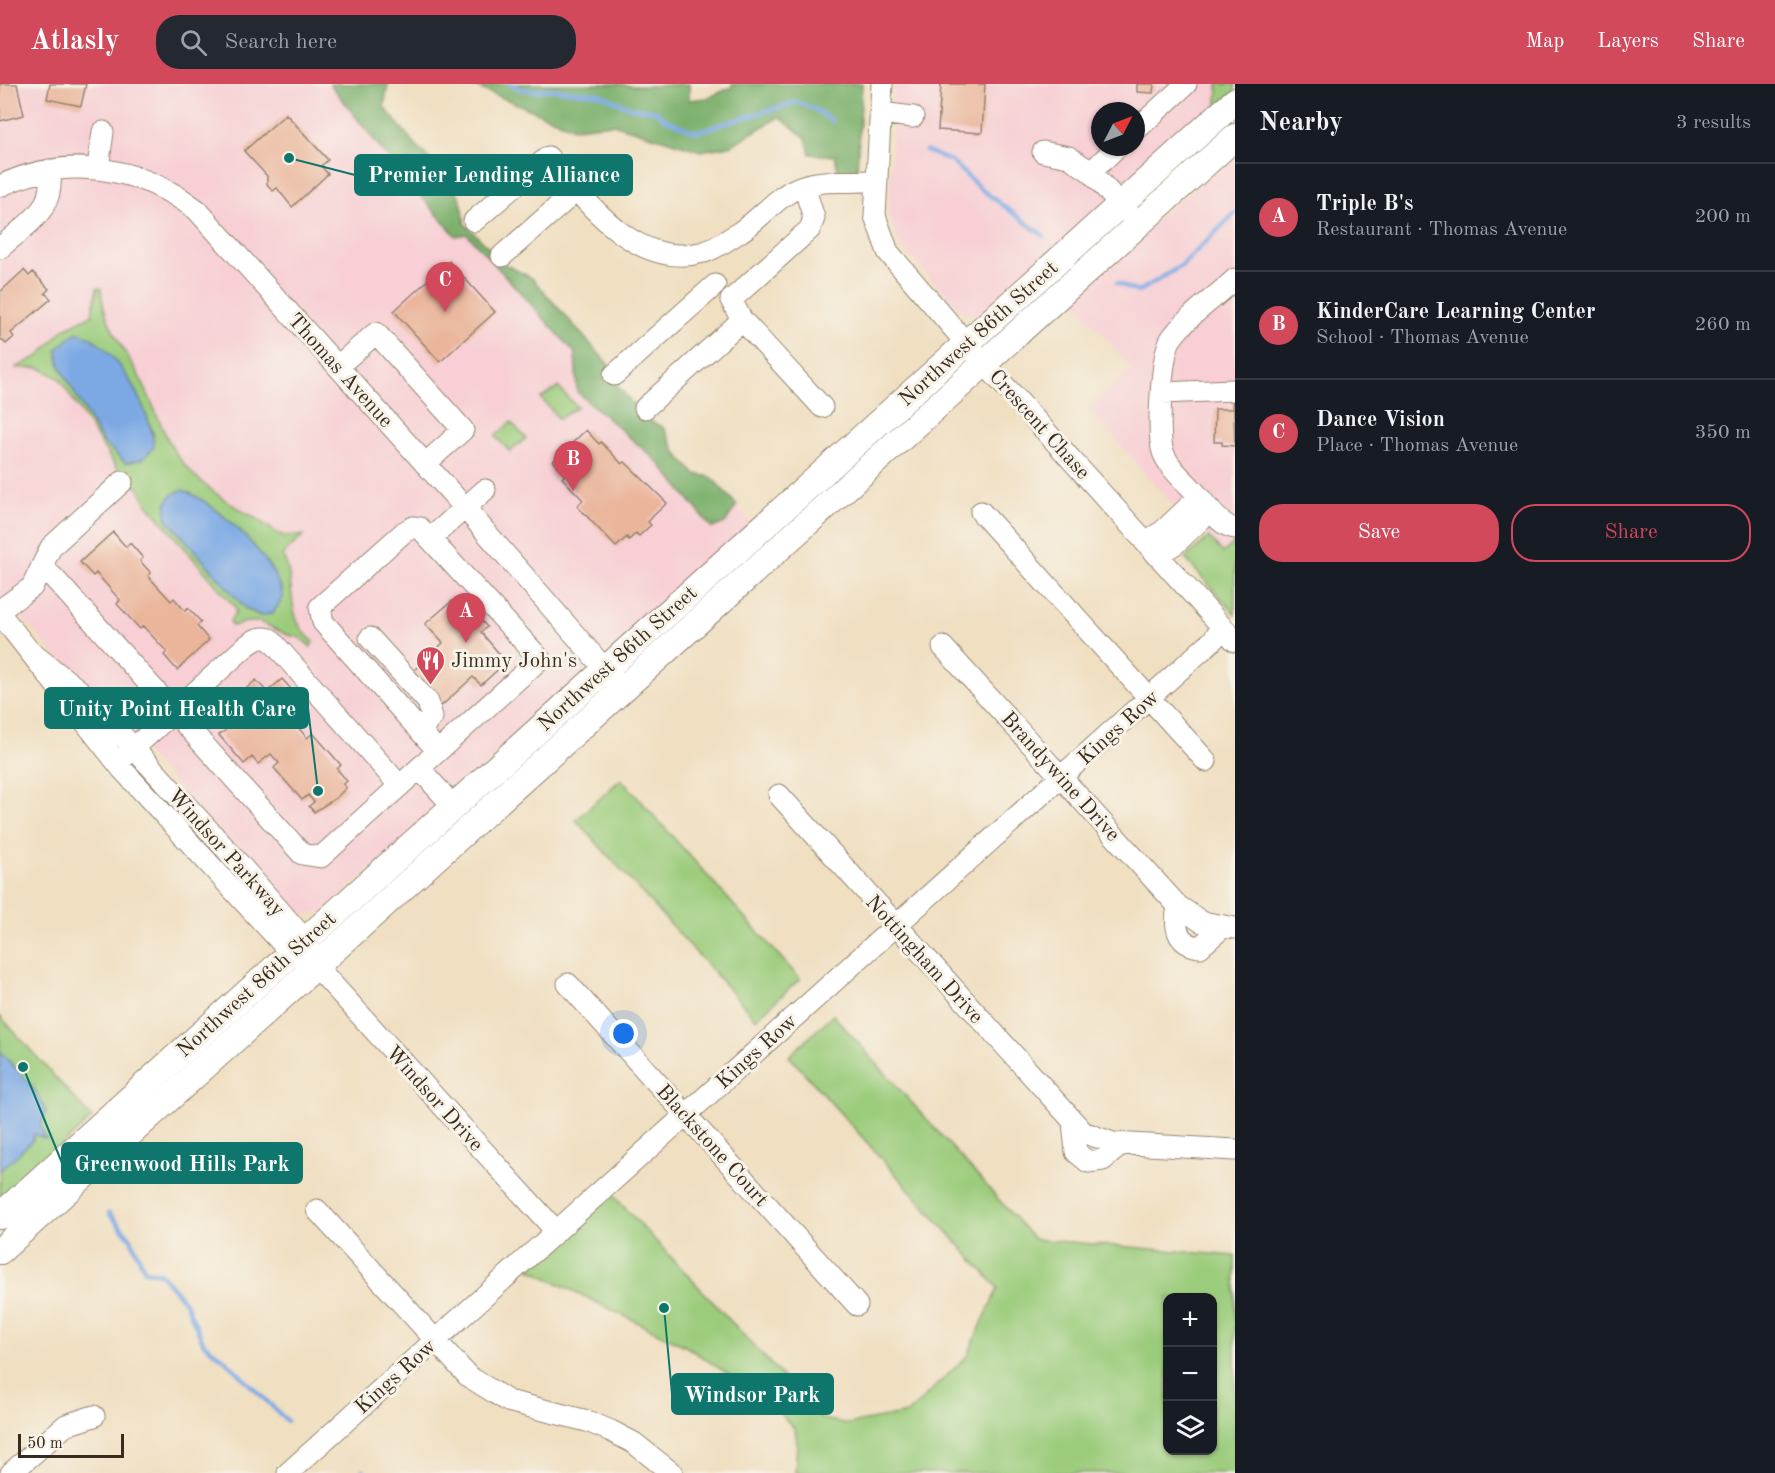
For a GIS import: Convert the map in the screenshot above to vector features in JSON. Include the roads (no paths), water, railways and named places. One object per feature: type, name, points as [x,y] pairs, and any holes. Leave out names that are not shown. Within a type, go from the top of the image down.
[{"type":"main road","name":"Northwest 86th Street","points":[[0,1216],[1235,102]]},
{"type":"main road","name":"Northwest 86th Street","points":[[0,1251],[1235,137]]},
{"type":"street","name":"Crescent Chase","points":[[882,84],[875,216],[888,252],[966,343],[1228,634]]},
{"type":"street","points":[[1145,122],[1186,84]]},
{"type":"street","points":[[880,113],[914,117]]},
{"type":"street","points":[[98,168],[103,132]]},
{"type":"street","points":[[1043,153],[1069,157],[1091,172],[1138,224]]},
{"type":"street","points":[[1091,172],[1108,156]]},
{"type":"street","points":[[474,222],[548,157],[615,229],[644,246],[665,252],[705,252],[742,231],[790,192],[804,186],[827,182],[876,180]]},
{"type":"street","name":"Thomas Avenue","points":[[0,186],[49,170],[98,168],[133,175],[155,183],[197,210],[465,508],[623,689]]},
{"type":"street","points":[[0,248],[49,201],[51,186],[49,170]]},
{"type":"street","points":[[731,300],[810,229],[814,218],[804,186]]},
{"type":"street","points":[[502,256],[577,190]]},
{"type":"street","points":[[705,252],[715,285],[731,300],[742,320],[822,407]]},
{"type":"street","points":[[1235,279],[1172,338],[1163,359],[1160,435],[1163,452],[1177,473],[1222,522],[1235,528]]},
{"type":"street","points":[[614,375],[715,285]]},
{"type":"street","points":[[645,408],[742,320]]},
{"type":"street","points":[[338,366],[376,333],[463,430],[425,464]]},
{"type":"street","points":[[1162,393],[1233,390]]},
{"type":"street","points":[[0,612],[32,587],[51,547],[122,482]]},
{"type":"street","points":[[431,538],[485,490]]},
{"type":"street","points":[[1151,548],[1162,531],[1205,503]]},
{"type":"street","points":[[981,512],[1206,761]]},
{"type":"street","points":[[40,568],[53,577],[302,854],[321,857],[540,659],[420,528],[413,527],[404,532],[320,607],[323,622],[438,751]]},
{"type":"street","name":"Windsor Parkway","points":[[0,612],[117,762],[298,946]]},
{"type":"street","name":"Kings Row","points":[[288,1473],[1213,640],[1228,634]]},
{"type":"street","points":[[370,638],[428,702],[432,717],[420,731]]},
{"type":"street","points":[[117,762],[245,646],[255,639],[270,639],[400,786]]},
{"type":"street","name":"Brandywine Drive","points":[[943,647],[1178,906],[1202,922],[1229,928]]},
{"type":"street","name":"Windsor Parkway","points":[[32,653],[85,695],[134,749],[315,965]]},
{"type":"street","points":[[419,768],[453,806]]},
{"type":"street","name":"Nottingham Drive","points":[[778,795],[1072,1122],[1097,1139],[1122,1144],[1235,1150]]},
{"type":"street","name":"Windsor Drive","points":[[315,965],[555,1231]]},
{"type":"street","name":"Blackstone Court","points":[[568,984],[857,1305]]},
{"type":"street","points":[[317,1210],[468,1376],[487,1390],[524,1406],[587,1421],[611,1431],[641,1448],[672,1473]]},
{"type":"street","points":[[10,1473],[66,1425],[94,1416]]},
{"type":"water","points":[[77,332],[91,338],[104,348],[117,362],[139,397],[152,432],[154,447],[143,459],[126,463],[104,443],[60,367],[57,349]]},
{"type":"water","points":[[183,490],[212,507],[228,520],[244,535],[270,567],[279,583],[283,598],[273,613],[261,616],[245,608],[167,519],[168,500]]},
{"type":"water","points":[[0,1051],[35,1090],[46,1112],[41,1126],[46,1139],[34,1134],[33,1140],[0,1171]]},
{"type":"waterway","points":[[510,84],[520,89],[537,91],[546,89],[599,94],[631,108],[656,111],[664,119],[696,132],[797,102],[818,111],[832,121]]},
{"type":"waterway","points":[[926,151],[951,161],[981,189],[1044,236]]},
{"type":"waterway","points":[[1117,283],[1138,292],[1181,266],[1235,213]]},
{"type":"waterway","points":[[109,1213],[131,1239],[145,1271],[160,1273],[185,1302],[204,1344],[224,1359],[287,1421]]},
{"type":"place","name":"Premier Lending Alliance","points":[[289,158]]},
{"type":"place","name":"Dance Vision","points":[[445,312]]},
{"type":"place","name":"KinderCare Learning Center","points":[[573,491]]},
{"type":"place","name":"Triple B's","points":[[466,643]]},
{"type":"place","name":"Jimmy John's","points":[[430,686]]},
{"type":"place","name":"Unity Point Health Care","points":[[318,791]]},
{"type":"place","name":"Greenwood Hills Park","points":[[23,1067]]},
{"type":"place","name":"Windsor Park","points":[[664,1308]]}]
